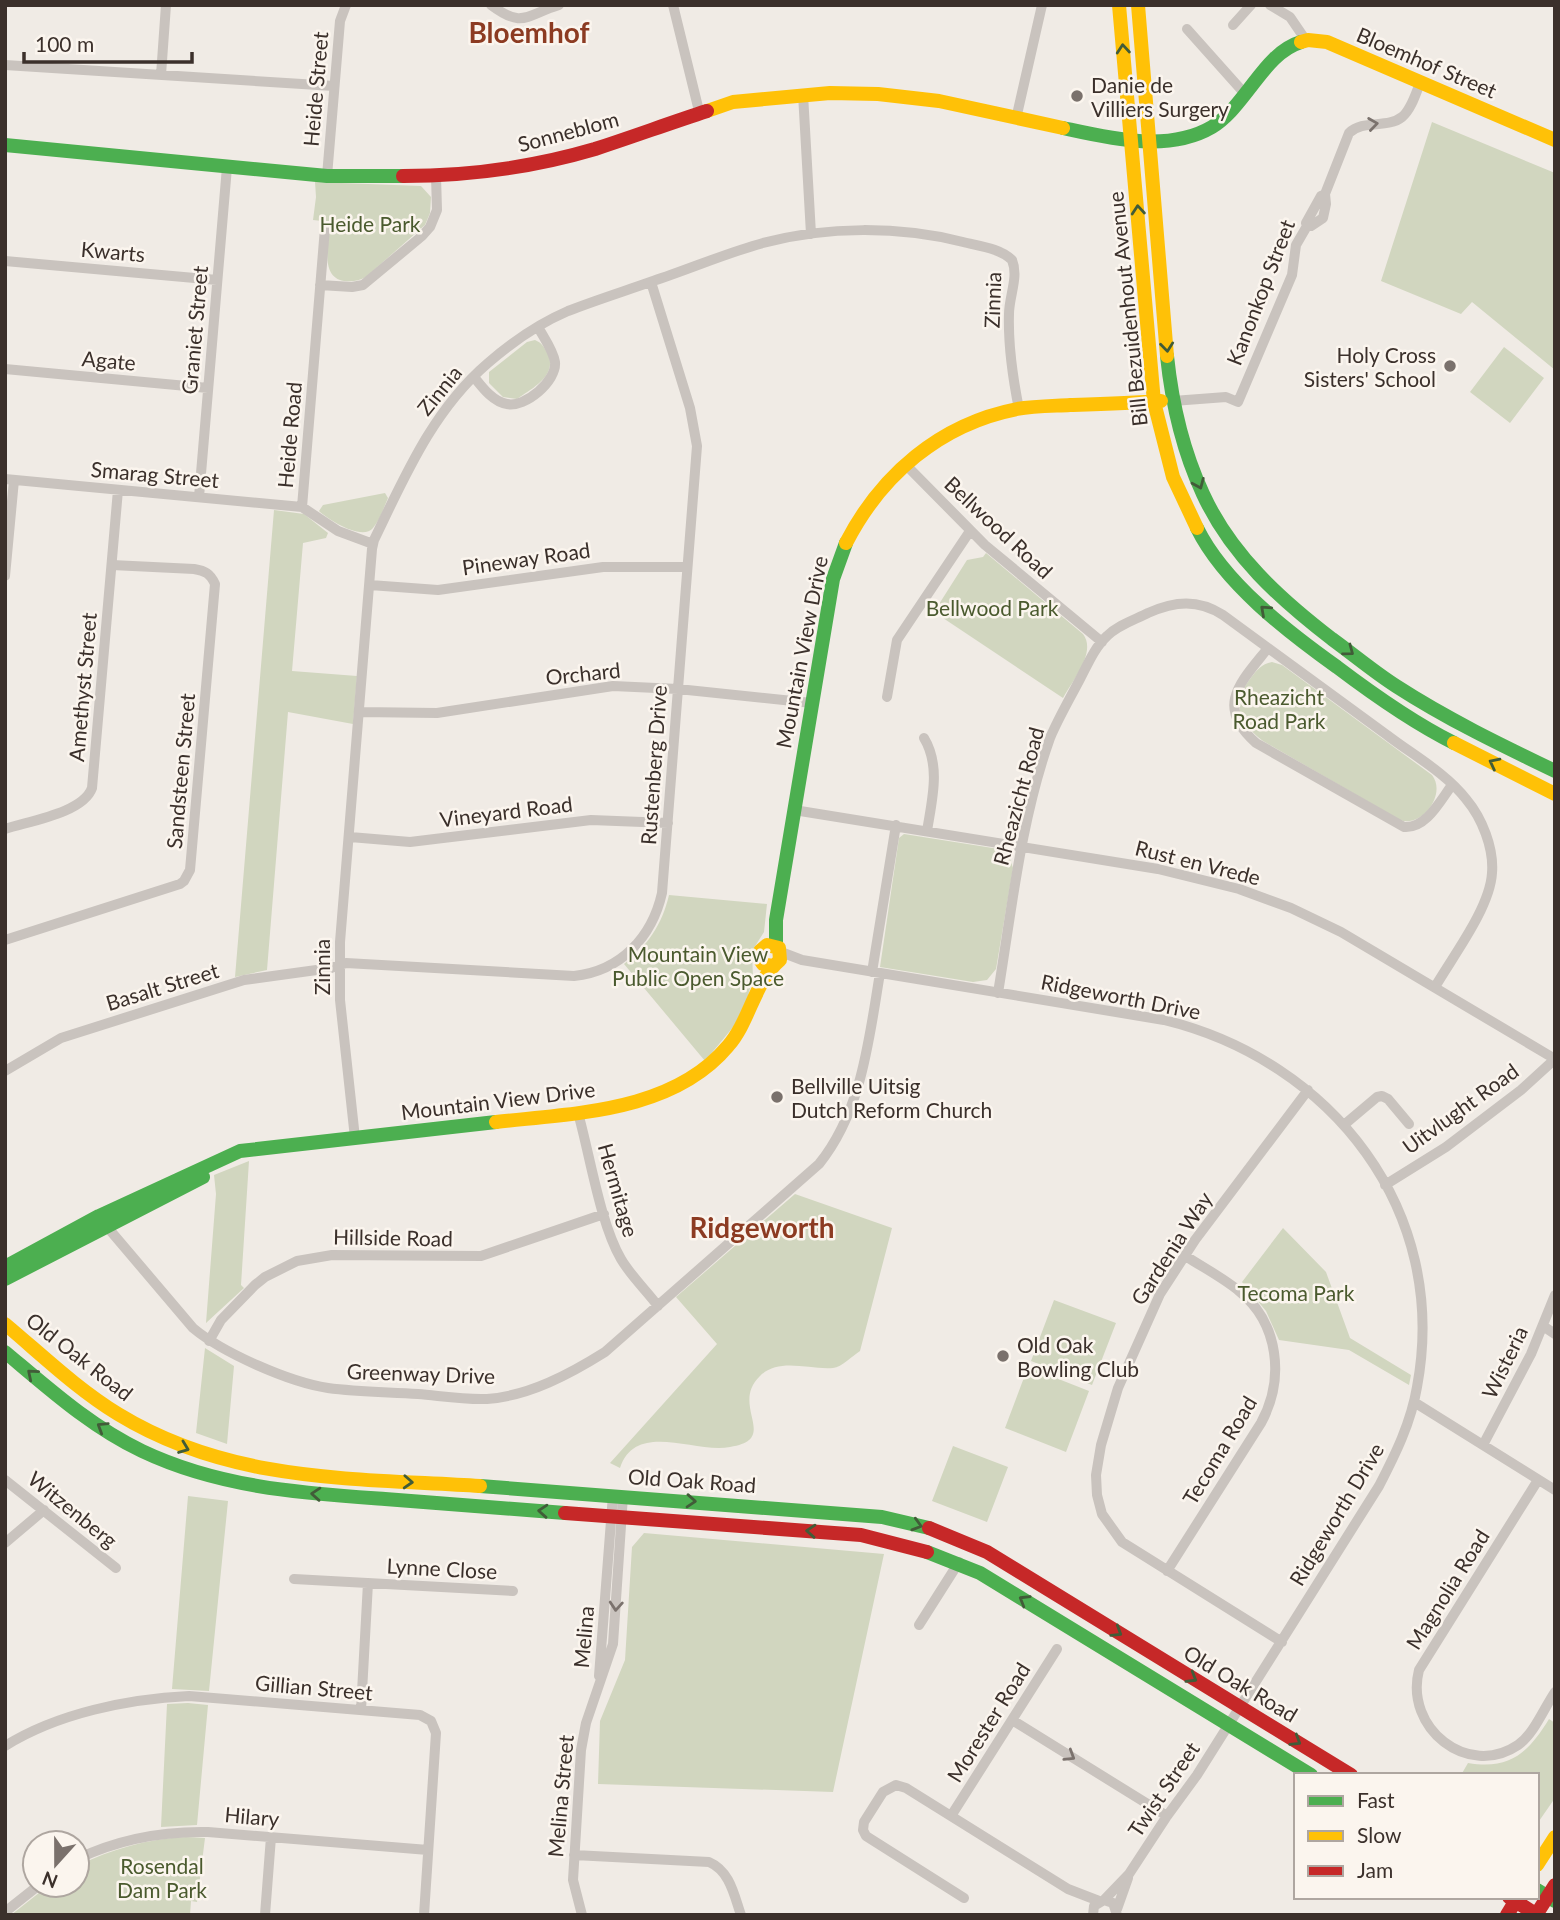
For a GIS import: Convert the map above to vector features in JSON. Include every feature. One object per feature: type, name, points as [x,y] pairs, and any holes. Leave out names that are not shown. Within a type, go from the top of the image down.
[{"type":"main road","name":"Bill Bezuidenhout Avenue","points":[[1119,5],[1154,402],[1173,477],[1188,512],[1215,556],[1256,602],[1301,640],[1410,719],[1555,794]]},
{"type":"main road","name":"Bill Bezuidenhout Avenue","points":[[1138,5],[1161,292],[1173,401],[1193,469],[1214,516],[1239,553],[1273,591],[1320,629],[1402,690],[1448,717],[1555,771]]},
{"type":"main road","points":[[1151,141],[1192,135],[1209,128],[1225,117],[1286,47],[1305,39]]},
{"type":"main road","name":"Bloemhof Street","points":[[1305,39],[1327,42],[1555,140]]},
{"type":"main road","name":"Sonneblom","points":[[5,145],[327,176],[436,176],[514,167],[555,159],[607,145],[699,111],[733,102],[803,94],[856,93],[958,105],[1132,141],[1151,141]]},
{"type":"main road","name":"Mountain View Drive","points":[[5,1267],[272,1147],[578,1113],[655,1096],[691,1080],[727,1048],[742,1025],[772,956],[832,579],[841,552],[862,513],[905,464],[935,441],[989,416],[1019,408],[1173,401]]},
{"type":"main road","name":"Mountain View Drive","points":[[5,1279],[103,1222]]},
{"type":"main road","name":"Old Oak Road","points":[[5,1324],[88,1393],[117,1413],[174,1444],[224,1461],[288,1474],[618,1495],[882,1517],[932,1529],[987,1552],[1348,1773]]},
{"type":"main road","name":"Old Oak Road","points":[[5,1352],[98,1426],[138,1449],[211,1478],[249,1487],[861,1535],[903,1543],[959,1562],[1000,1585],[1308,1773]]},
{"type":"main road","points":[[1539,1862],[1555,1837]]},
{"type":"main road","points":[[1507,1915],[1514,1899],[1536,1914],[1548,1893]]},
{"type":"street","points":[[161,75],[166,5]]},
{"type":"street","name":"Heide Street","points":[[327,176],[340,21],[346,5]]},
{"type":"street","points":[[491,5],[506,16],[519,20],[559,5]]},
{"type":"street","points":[[673,5],[699,111]]},
{"type":"street","points":[[1016,119],[1042,5]]},
{"type":"street","points":[[1233,24],[1251,5]]},
{"type":"street","points":[[1270,5],[1290,17],[1305,39]]},
{"type":"street","points":[[1187,29],[1245,94]]},
{"type":"street","points":[[5,65],[334,86]]},
{"type":"street","name":"Kanonkop Street","points":[[1173,401],[1226,397],[1238,401],[1292,275],[1297,239],[1307,226],[1320,198],[1325,194],[1349,133],[1357,127],[1402,118],[1420,83]]},
{"type":"street","points":[[803,94],[811,234]]},
{"type":"street","name":"Graniet Street","points":[[199,497],[227,167]]},
{"type":"street","points":[[320,285],[363,285],[422,236],[436,216],[436,176]]},
{"type":"street","name":"Heide Road","points":[[325,228],[302,507],[338,531],[373,544]]},
{"type":"street","name":"Zinnia","points":[[355,1138],[340,1000],[339,965],[373,544],[420,447],[441,415],[474,377],[489,362],[538,327],[568,311],[762,243],[811,234],[897,232],[955,240],[1008,256],[1015,268],[1009,302],[1009,327],[1019,408]]},
{"type":"street","name":"Kwarts","points":[[5,261],[217,280]]},
{"type":"street","name":"Rustenberg Drive","points":[[339,965],[346,963],[574,976],[607,967],[637,945],[655,916],[662,893],[697,436],[651,282]]},
{"type":"street","points":[[474,377],[495,398],[508,405],[520,403],[548,384],[554,375],[554,359],[538,327]]},
{"type":"street","name":"Agate","points":[[5,369],[208,388]]},
{"type":"street","name":"Bellwood Road","points":[[905,464],[970,531],[1102,642]]},
{"type":"street","points":[[5,576],[10,479]]},
{"type":"street","name":"Smarag Street","points":[[10,479],[302,507]]},
{"type":"street","name":"Amethyst Street","points":[[5,829],[75,807],[89,797],[92,788],[118,490]]},
{"type":"street","points":[[887,697],[897,640],[970,531]]},
{"type":"street","name":"Sandsteen Street","points":[[5,940],[180,884],[190,870],[215,584],[205,571],[112,565]]},
{"type":"street","name":"Pineway Road","points":[[370,585],[438,590],[603,567],[687,567]]},
{"type":"street","name":"Rheazicht Road","points":[[998,993],[1022,847],[1051,736],[1102,642],[1120,626],[1174,603],[1208,607],[1223,615],[1466,798],[1478,817],[1492,857],[1492,875],[1486,901],[1435,986]]},
{"type":"street","points":[[1268,648],[1239,685],[1234,701],[1240,726],[1256,743],[1404,827],[1414,827],[1422,823],[1452,785]]},
{"type":"street","name":"Orchard","points":[[360,712],[437,713],[613,686],[678,688],[811,703]]},
{"type":"street","points":[[924,738],[931,749],[934,762],[927,831]]},
{"type":"street","name":"Rust en Vrede","points":[[794,810],[1158,869],[1238,889],[1291,908],[1341,932],[1555,1059]]},
{"type":"street","name":"Vineyard Road","points":[[350,837],[410,842],[591,820],[668,823]]},
{"type":"street","name":"Greenway Drive","points":[[103,1222],[184,1319],[209,1341],[237,1356],[322,1387],[487,1399],[534,1388],[569,1374],[605,1352],[794,1187],[825,1156],[836,1139],[863,1074],[896,825]]},
{"type":"street","name":"Ridgeworth Drive","points":[[772,956],[1142,1016],[1201,1030],[1254,1053],[1308,1090],[1345,1124],[1368,1155],[1385,1185],[1410,1244],[1419,1278],[1422,1331],[1418,1385],[1400,1444],[1379,1486],[1241,1707]]},
{"type":"street","name":"Basalt Street","points":[[5,1071],[61,1038],[244,980],[339,965]]},
{"type":"street","name":"Uitvlught Road","points":[[1385,1185],[1446,1147],[1521,1090],[1555,1059]]},
{"type":"street","name":"Gardenia Way","points":[[1282,1642],[1130,1549],[1114,1534],[1099,1505],[1096,1475],[1103,1438],[1126,1365],[1160,1294],[1184,1255],[1308,1090]]},
{"type":"street","points":[[1345,1124],[1377,1097],[1382,1096],[1388,1099],[1409,1124]]},
{"type":"street","name":"Hermitage","points":[[578,1113],[604,1214],[621,1260],[658,1306]]},
{"type":"street","name":"Hillside Road","points":[[209,1341],[221,1321],[256,1285],[265,1277],[297,1261],[332,1255],[481,1256],[604,1214]]},
{"type":"street","name":"Tecoma Road","points":[[1167,1571],[1267,1412],[1276,1378],[1272,1342],[1256,1309],[1240,1291],[1184,1255]]},
{"type":"street","name":"Wisteria","points":[[1483,1445],[1543,1326],[1555,1295]]},
{"type":"street","points":[[1543,1326],[1555,1334]]},
{"type":"street","points":[[1414,1402],[1555,1490]]},
{"type":"street","name":"Witzenberg","points":[[5,1479],[116,1568]]},
{"type":"street","name":"Magnolia Road","points":[[1538,1480],[1419,1670],[1416,1699],[1422,1718],[1443,1741],[1460,1750],[1489,1755],[1508,1750],[1525,1739],[1555,1692]]},
{"type":"street","name":"Melina","points":[[599,1681],[608,1664],[613,1644],[618,1495]]},
{"type":"street","points":[[5,1543],[44,1510]]},
{"type":"street","points":[[919,1625],[959,1562]]},
{"type":"street","name":"Lynne Close","points":[[294,1579],[513,1591]]},
{"type":"street","name":"Lynne Close","points":[[361,1710],[368,1583]]},
{"type":"street","name":"Morester Road","points":[[951,1816],[1057,1649]]},
{"type":"street","name":"Melina Street","points":[[582,1915],[573,1886],[574,1855],[582,1749],[586,1723],[599,1681]]},
{"type":"street","name":"Gillian Street","points":[[5,1746],[46,1726],[93,1711],[156,1698],[189,1696],[420,1715],[431,1721],[436,1733],[424,1915]]},
{"type":"street","name":"Twist Street","points":[[1093,1914],[1094,1906],[1129,1874],[1198,1775],[1241,1707]]},
{"type":"street","points":[[1012,1720],[1167,1816]]},
{"type":"street","points":[[964,1898],[864,1833],[864,1822],[883,1792],[896,1786],[906,1788],[1068,1889],[1093,1914]]},
{"type":"street","name":"Hilary","points":[[91,1854],[123,1841],[160,1833],[208,1832],[428,1850]]},
{"type":"street","points":[[265,1915],[271,1837]]},
{"type":"street","points":[[574,1855],[709,1862],[725,1874],[741,1915]]},
{"type":"street","name":"Twist Street","points":[[1118,1913],[1129,1874]]},
{"type":"street","points":[[1068,1889],[1113,1903],[1118,1913]]},
{"type":"street","points":[[5,1912],[21,1899]]},
{"type":"green space","points":[[1432,122],[1555,173],[1555,370],[1472,302],[1461,314],[1381,281]]},
{"type":"green space","name":"Heide Park","points":[[315,182],[421,186],[431,197],[430,213],[425,225],[366,277],[344,281],[336,278],[328,266],[331,222],[313,220]]},
{"type":"green space","points":[[535,340],[547,352],[550,360],[547,374],[517,399],[503,397],[489,383],[489,372],[527,342]]},
{"type":"green space","points":[[1504,347],[1544,378],[1510,423],[1470,392]]},
{"type":"green space","points":[[385,493],[388,498],[382,513],[373,528],[368,531],[346,528],[319,511],[323,505]]},
{"type":"green space","points":[[274,510],[304,514],[328,533],[326,538],[303,543],[292,671],[357,676],[353,724],[288,712],[267,970],[235,977]]},
{"type":"green space","name":"Bellwood Park","points":[[986,553],[1083,634],[1087,641],[1085,658],[1063,698],[934,612],[967,560],[983,557]]},
{"type":"green space","name":"Rheazicht Road Park","points":[[1272,662],[1282,665],[1432,775],[1436,791],[1430,808],[1416,819],[1400,820],[1255,734],[1243,720],[1239,705],[1250,679],[1257,670]]},
{"type":"green space","points":[[904,834],[999,849],[1009,856],[1013,868],[996,969],[987,980],[973,982],[880,967],[899,838]]},
{"type":"green space","name":"Mountain View Public Open Space","points":[[669,895],[767,904],[764,932],[752,951],[753,978],[747,999],[734,1026],[705,1061],[624,964],[640,950],[652,934]]},
{"type":"green space","points":[[249,1161],[241,1285],[244,1288],[206,1323],[216,1194],[214,1175]]},
{"type":"green space","points":[[795,1194],[892,1228],[860,1351],[833,1368],[785,1366],[768,1370],[760,1376],[752,1387],[749,1399],[754,1429],[752,1437],[745,1443],[716,1448],[653,1442],[639,1445],[628,1454],[620,1468],[610,1463],[717,1344],[676,1297]]},
{"type":"green space","name":"Tecoma Park","points":[[1283,1228],[1326,1272],[1350,1338],[1411,1375],[1409,1385],[1349,1350],[1279,1340],[1266,1311],[1242,1282]]},
{"type":"green space","points":[[1054,1300],[1116,1323],[1092,1385],[1031,1361]]},
{"type":"green space","points":[[205,1348],[234,1366],[227,1444],[196,1433]]},
{"type":"green space","points":[[1028,1367],[1089,1391],[1066,1452],[1005,1428]]},
{"type":"green space","points":[[953,1446],[1008,1467],[987,1522],[932,1501]]},
{"type":"green space","points":[[188,1496],[228,1501],[209,1691],[172,1689]]},
{"type":"green space","points":[[644,1533],[884,1554],[833,1792],[598,1784],[600,1721],[625,1660],[632,1547]]},
{"type":"green space","points":[[167,1704],[208,1705],[197,1825],[161,1827]]},
{"type":"green space","points":[[1549,1719],[1555,1723],[1555,1798],[1539,1821],[1539,1773],[1462,1773],[1468,1763],[1483,1765],[1507,1761],[1525,1750]]},
{"type":"green space","name":"Rosendal Dam Park","points":[[171,1838],[205,1838],[197,1902],[191,1901],[190,1915],[11,1915],[31,1899],[91,1899],[91,1860],[116,1850]]},
{"type":"traffic: fast","points":[[1063,128],[1138,141],[1177,140],[1195,135],[1223,119],[1272,61],[1301,42]]},
{"type":"traffic: fast","points":[[5,145],[327,176],[403,176]]},
{"type":"traffic: fast","points":[[1167,356],[1179,427],[1196,478],[1214,516],[1258,574],[1313,624],[1388,681],[1454,721],[1555,771]]},
{"type":"traffic: fast","points":[[1197,528],[1223,568],[1278,622],[1379,698],[1454,743]]},
{"type":"traffic: fast","points":[[776,946],[776,920],[833,579],[846,543]]},
{"type":"traffic: fast","points":[[5,1267],[99,1216],[240,1151],[496,1122]]},
{"type":"traffic: fast","points":[[5,1279],[203,1177]]},
{"type":"traffic: fast","points":[[5,1352],[70,1406],[105,1430],[142,1451],[201,1473],[292,1491],[565,1513]]},
{"type":"traffic: fast","points":[[480,1486],[882,1517],[929,1528]]},
{"type":"traffic: fast","points":[[927,1552],[980,1573],[1308,1773]]},
{"type":"traffic: fast","points":[[1539,1891],[1555,1901]]},
{"type":"traffic: slow","points":[[1119,5],[1154,402],[1173,477],[1197,528]]},
{"type":"traffic: slow","points":[[1138,5],[1167,356]]},
{"type":"traffic: slow","points":[[1301,42],[1327,42],[1555,140]]},
{"type":"traffic: slow","points":[[707,111],[733,102],[830,93],[878,94],[939,101],[1063,128]]},
{"type":"traffic: slow","points":[[846,543],[860,518],[895,475],[938,440],[963,427],[989,416],[1023,408],[1161,401]]},
{"type":"traffic: slow","points":[[1454,743],[1555,794]]},
{"type":"traffic: slow","points":[[496,1122],[558,1116],[621,1105],[651,1097],[680,1084],[705,1068],[728,1046],[742,1025],[764,979],[780,960],[779,948],[767,945],[760,951],[759,958],[763,964],[773,966]]},
{"type":"traffic: slow","points":[[5,1324],[88,1394],[118,1414],[161,1437],[204,1453],[294,1473],[480,1486]]},
{"type":"traffic: slow","points":[[1539,1862],[1555,1837]]},
{"type":"traffic: jam","points":[[403,176],[476,172],[548,161],[595,149],[707,111]]},
{"type":"traffic: jam","points":[[565,1513],[861,1535],[927,1552]]},
{"type":"traffic: jam","points":[[929,1528],[987,1552],[1348,1773]]},
{"type":"traffic: jam","points":[[1536,1915],[1555,1885]]},
{"type":"traffic: jam","points":[[1512,1899],[1537,1915]]},
{"type":"traffic: jam","points":[[1507,1915],[1517,1899]]},
{"type":"place","name":"Danie de Villiers Surgery","points":[[1077,96]]},
{"type":"place","name":"Holy Cross Sisters' School","points":[[1450,366]]},
{"type":"place","name":"Bellville Uitsig Dutch Reform Church","points":[[777,1097]]},
{"type":"place","name":"Old Oak Bowling Club","points":[[1003,1356]]},
{"type":"district","name":"Bloemhof","points":[[529,32]]},
{"type":"district","name":"Ridgeworth","points":[[762,1227]]}]
